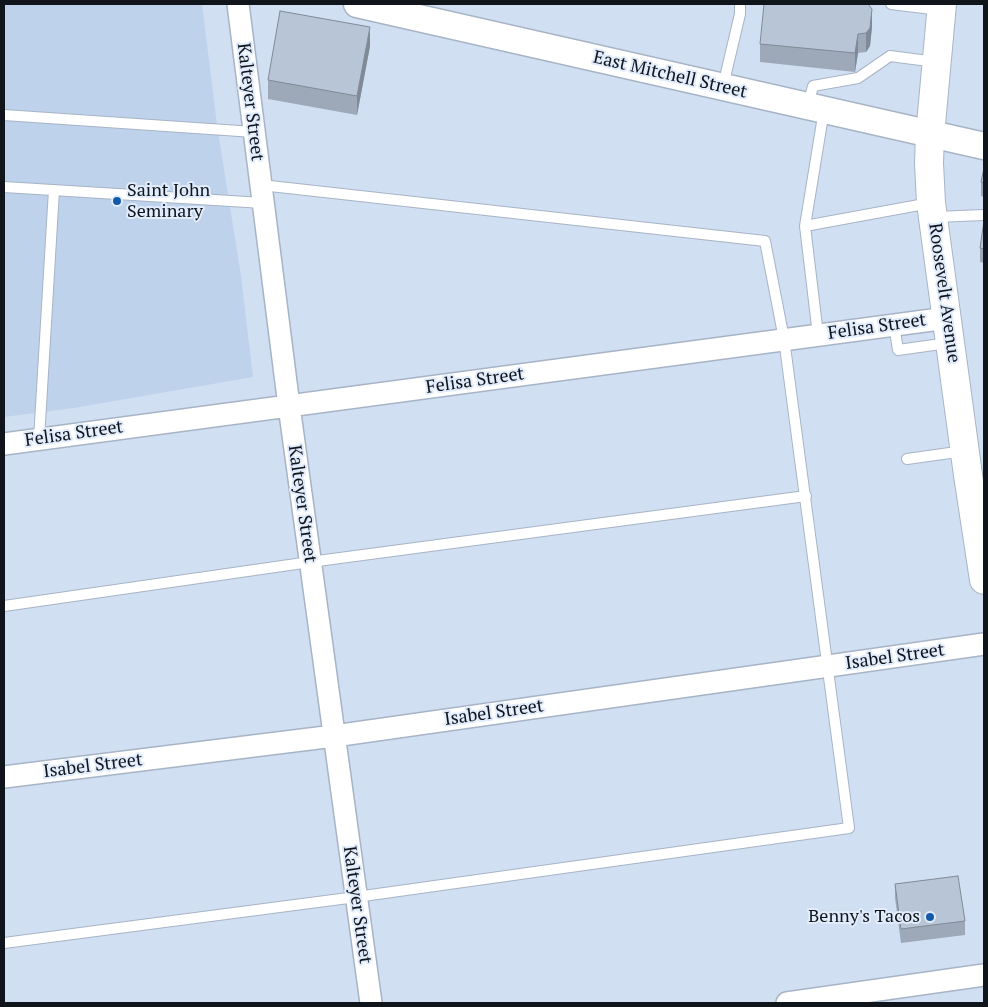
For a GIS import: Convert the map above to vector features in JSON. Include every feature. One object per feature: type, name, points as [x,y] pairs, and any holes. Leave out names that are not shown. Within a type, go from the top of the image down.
[{"type":"main road","name":"Roosevelt Avenue","points":[[942,7],[930,135],[929,163],[932,210],[949,330],[972,468],[984,580]]},
{"type":"street","name":"Kalteyer Street","points":[[238,4],[289,406],[371,1003]]},
{"type":"street","name":"East Mitchell Street","points":[[357,4],[984,146]]},
{"type":"street","name":"Felisa Street","points":[[4,444],[894,325],[949,330]]},
{"type":"street","name":"Isabel Street","points":[[4,777],[334,736],[984,644]]},
{"type":"street","points":[[787,1003],[984,975]]},
{"type":"lane","points":[[723,88],[740,14],[740,4]]},
{"type":"lane","points":[[891,4],[942,7]]},
{"type":"lane","points":[[818,335],[805,226],[816,109],[813,86],[858,78],[890,56],[937,62]]},
{"type":"lane","points":[[4,115],[254,132]]},
{"type":"lane","points":[[4,187],[54,190],[262,194],[765,240],[784,340],[849,828],[356,897],[4,943]]},
{"type":"lane","points":[[39,439],[54,190]]},
{"type":"lane","points":[[805,226],[932,210],[984,215]]},
{"type":"lane","points":[[907,459],[972,468]]},
{"type":"lane","points":[[4,606],[310,562],[806,496]]},
{"type":"shaded area","name":"Saint John Seminary","points":[[4,4],[202,4],[217,125],[241,276],[253,377],[74,408],[4,417]]},
{"type":"building","points":[[764,4],[868,4],[872,9],[870,28],[866,33],[858,34],[855,53],[760,44]]},
{"type":"building","points":[[280,11],[370,27],[357,96],[268,80]]},
{"type":"building","points":[[984,168],[984,183],[981,182]]},
{"type":"building","points":[[984,221],[984,249],[980,248]]},
{"type":"building","name":"Benny's Tacos","points":[[958,876],[965,921],[901,929],[895,884]]},
{"type":"place","name":"Saint John Seminary","points":[[117,201]]},
{"type":"place","name":"Benny's Tacos","points":[[930,917]]}]
